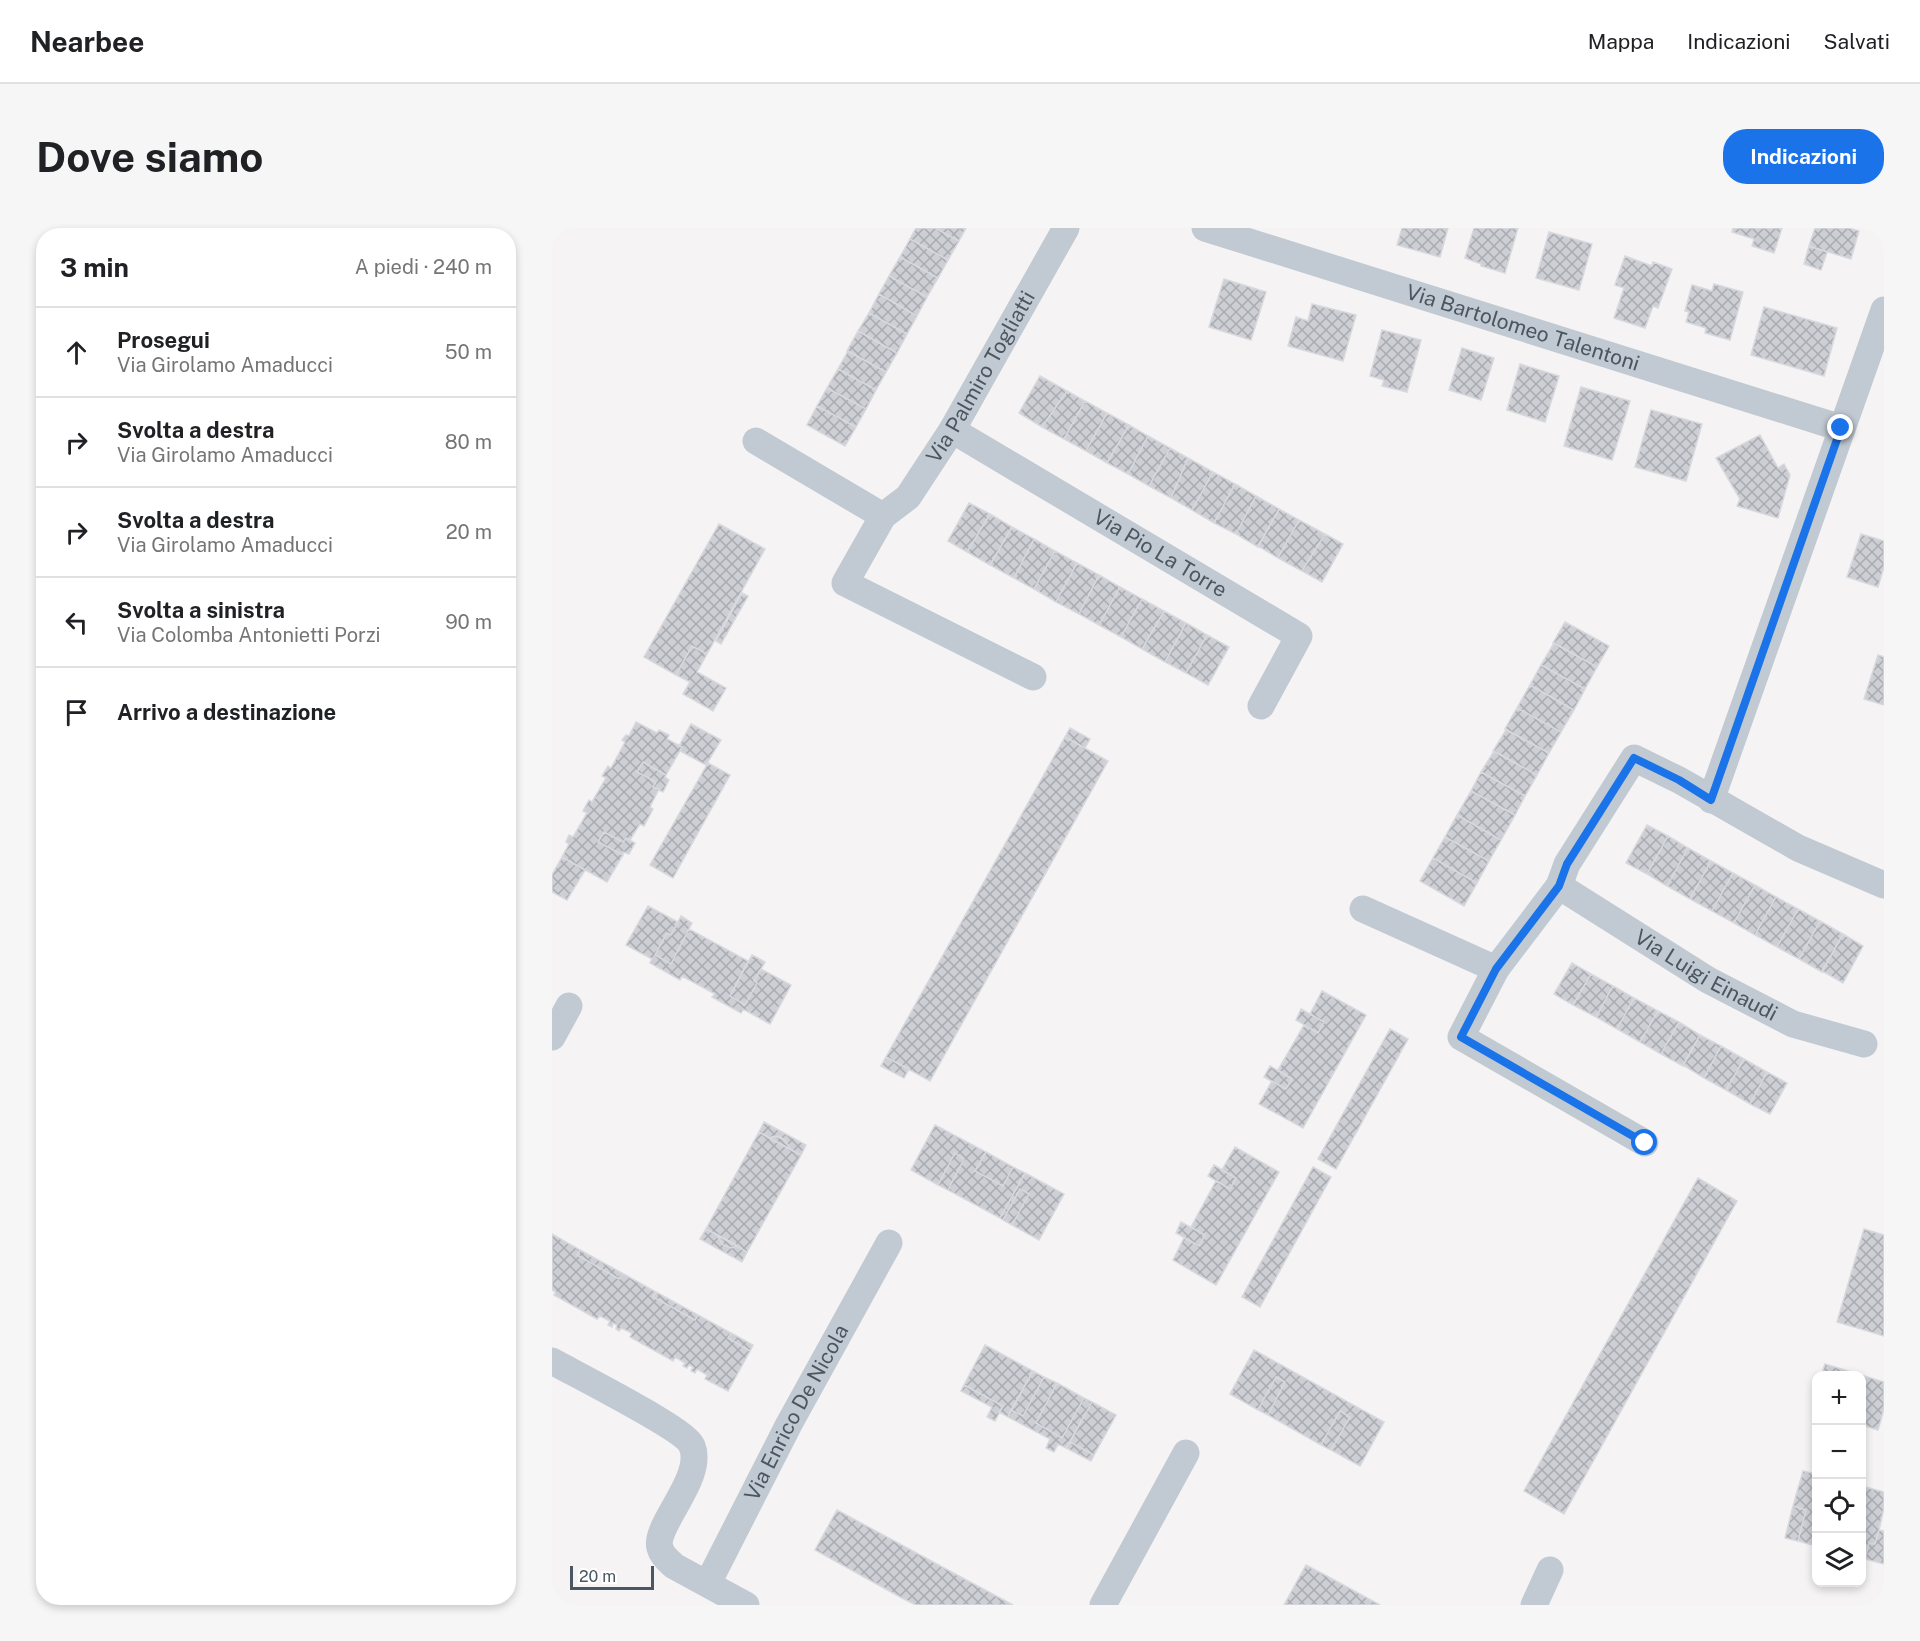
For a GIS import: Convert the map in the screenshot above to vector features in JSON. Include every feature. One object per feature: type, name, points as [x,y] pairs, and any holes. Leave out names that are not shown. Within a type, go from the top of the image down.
[{"type":"street","name":"Via Palmiro Togliatti","points":[[1033,677],[845,583],[883,516],[908,497],[952,430],[1066,228]]},
{"type":"street","name":"Via Bartolomeo Talentoni","points":[[1205,228],[1841,428]]},
{"type":"street","points":[[1711,800],[1884,310]]},
{"type":"street","name":"Via Pio La Torre","points":[[952,430],[1299,636],[1261,706]]},
{"type":"street","points":[[756,441],[883,516]]},
{"type":"street","points":[[1645,1143],[1461,1037],[1496,969],[1559,886],[1567,864],[1634,758],[1679,780],[1798,848],[1884,885]]},
{"type":"street","name":"Via Luigi Einaudi","points":[[1559,886],[1708,980],[1782,1019],[1792,1024],[1864,1044]]},
{"type":"street","points":[[1364,909],[1496,969]]},
{"type":"street","points":[[552,1037],[570,1006]]},
{"type":"street","name":"Via Enrico De Nicola","points":[[708,1583],[789,1424],[889,1244]]},
{"type":"street","points":[[552,1361],[664,1423],[683,1436],[692,1446],[693,1458],[689,1479],[662,1531],[659,1546],[663,1556],[674,1566],[746,1605]]},
{"type":"street","points":[[1103,1605],[1186,1453]]},
{"type":"street","points":[[1534,1605],[1550,1570]]},
{"type":"building","points":[[916,228],[935,228],[959,241],[948,260],[910,239]]},
{"type":"building","points":[[935,228],[966,228],[959,241]]},
{"type":"building","points":[[1402,228],[1448,228],[1440,257],[1397,245]]},
{"type":"building","points":[[1474,228],[1518,228],[1505,273],[1481,266],[1465,258]]},
{"type":"building","points":[[1733,228],[1782,228],[1774,253],[1752,246],[1754,239],[1732,232]]},
{"type":"building","points":[[1815,228],[1849,228],[1859,231],[1851,259],[1809,246]]},
{"type":"building","points":[[1549,232],[1592,244],[1579,290],[1536,278]]},
{"type":"building","points":[[910,239],[948,260],[938,278],[900,257]]},
{"type":"building","points":[[1809,246],[1827,252],[1821,270],[1804,264]]},
{"type":"building","points":[[1625,256],[1652,266],[1653,262],[1672,269],[1658,308],[1653,306],[1645,328],[1614,318],[1624,288],[1615,285]]},
{"type":"building","points":[[900,257],[938,278],[927,297],[889,276]]},
{"type":"building","points":[[889,276],[927,297],[917,316],[879,294]]},
{"type":"building","points":[[1224,279],[1266,292],[1251,340],[1209,327]]},
{"type":"building","points":[[1714,284],[1743,292],[1730,340],[1705,333],[1706,328],[1686,322],[1689,312],[1685,311],[1692,285],[1712,291]]},
{"type":"building","points":[[879,294],[917,316],[907,334],[869,313]]},
{"type":"building","points":[[1312,304],[1356,315],[1343,361],[1288,346],[1296,317],[1308,321]]},
{"type":"building","points":[[1764,307],[1837,328],[1824,376],[1751,355]]},
{"type":"building","points":[[869,313],[907,334],[897,353],[858,331]]},
{"type":"building","points":[[1382,330],[1421,340],[1407,392],[1382,386],[1384,380],[1370,376]]},
{"type":"building","points":[[858,331],[897,353],[886,372],[847,351]]},
{"type":"building","points":[[1462,348],[1494,358],[1481,400],[1449,390]]},
{"type":"building","points":[[848,351],[886,372],[876,390],[838,369]]},
{"type":"building","points":[[1520,364],[1559,376],[1545,422],[1507,410]]},
{"type":"building","points":[[838,369],[876,390],[866,409],[827,388]]},
{"type":"building","points":[[1040,376],[1067,391],[1042,427],[1019,413]]},
{"type":"building","points":[[1581,387],[1630,401],[1612,460],[1564,446]]},
{"type":"building","points":[[827,388],[866,409],[856,427],[817,406]]},
{"type":"building","points":[[1067,391],[1085,401],[1064,439],[1042,427]]},
{"type":"building","points":[[1085,401],[1107,413],[1086,451],[1064,439]]},
{"type":"building","points":[[817,406],[856,427],[845,446],[807,425]]},
{"type":"building","points":[[1651,410],[1702,424],[1686,481],[1635,467]]},
{"type":"building","points":[[1107,413],[1129,425],[1107,463],[1086,451]]},
{"type":"building","points":[[1129,425],[1148,436],[1128,474],[1107,463]]},
{"type":"building","points":[[1760,435],[1778,468],[1784,464],[1790,475],[1778,518],[1737,506],[1740,499],[1716,458]]},
{"type":"building","points":[[1148,436],[1170,448],[1149,486],[1128,474]]},
{"type":"building","points":[[1170,448],[1188,458],[1171,498],[1149,486]]},
{"type":"building","points":[[1188,458],[1213,472],[1192,510],[1171,498]]},
{"type":"building","points":[[1213,472],[1235,484],[1214,523],[1192,510]]},
{"type":"building","points":[[1235,484],[1256,496],[1236,534],[1214,523]]},
{"type":"building","points":[[1256,496],[1279,509],[1258,547],[1236,534]]},
{"type":"building","points":[[969,503],[990,514],[967,552],[948,541]]},
{"type":"building","points":[[1279,509],[1299,520],[1278,558],[1258,546]]},
{"type":"building","points":[[990,514],[1012,527],[990,565],[967,552]]},
{"type":"building","points":[[1299,520],[1325,534],[1302,571],[1278,558]]},
{"type":"building","points":[[719,524],[765,549],[707,654],[692,646],[676,675],[644,657]]},
{"type":"building","points":[[1012,527],[1034,539],[1014,578],[990,565]]},
{"type":"building","points":[[1325,534],[1343,544],[1322,582],[1302,571]]},
{"type":"building","points":[[1861,534],[1884,541],[1884,567],[1878,587],[1847,577]]},
{"type":"building","points":[[1034,539],[1055,551],[1034,589],[1014,578]]},
{"type":"building","points":[[1055,551],[1077,563],[1056,602],[1034,589]]},
{"type":"building","points":[[1077,563],[1099,575],[1079,614],[1056,602]]},
{"type":"building","points":[[1099,575],[1120,587],[1099,625],[1079,614]]},
{"type":"building","points":[[1120,587],[1142,599],[1121,637],[1099,625]]},
{"type":"building","points":[[742,593],[748,596],[721,644],[716,641]]},
{"type":"building","points":[[1142,599],[1164,611],[1142,649],[1121,637]]},
{"type":"building","points":[[1164,611],[1186,623],[1165,662],[1142,649]]},
{"type":"building","points":[[1565,622],[1609,646],[1597,667],[1553,643]]},
{"type":"building","points":[[1186,623],[1207,635],[1186,673],[1165,662]]},
{"type":"building","points":[[1207,635],[1229,647],[1208,685],[1186,673]]},
{"type":"building","points":[[1554,643],[1597,667],[1585,689],[1541,665]]},
{"type":"building","points":[[692,646],[707,654],[697,672],[726,688],[713,711],[683,694],[690,682],[676,675]]},
{"type":"building","points":[[1878,655],[1884,657],[1884,705],[1864,699]]},
{"type":"building","points":[[1541,665],[1585,689],[1574,710],[1530,685]]},
{"type":"building","points":[[1530,685],[1574,710],[1561,732],[1517,708]]},
{"type":"building","points":[[1517,708],[1561,732],[1549,753],[1505,729]]},
{"type":"building","points":[[636,722],[657,733],[659,730],[669,735],[667,739],[682,747],[666,775],[643,762],[637,772],[656,782],[653,787],[659,789],[650,807],[653,809],[644,826],[640,824],[630,840],[626,838],[623,842],[604,832],[598,842],[623,855],[607,882],[562,857],[569,844],[566,842],[569,835],[573,837],[587,813],[583,811],[589,800],[592,802],[606,778],[602,776],[608,766],[611,768],[625,742],[622,740],[626,735],[629,736]]},
{"type":"building","points":[[691,724],[721,740],[706,765],[680,751],[682,747],[679,746]]},
{"type":"building","points":[[1070,728],[1090,739],[1085,748],[1065,737]]},
{"type":"building","points":[[1506,730],[1549,753],[1537,775],[1493,751]]},
{"type":"building","points":[[1065,737],[1108,761],[930,1081],[886,1057]]},
{"type":"building","points":[[1494,751],[1537,775],[1525,796],[1481,772]]},
{"type":"building","points":[[643,762],[666,775],[665,777],[669,780],[663,792],[653,787],[656,782],[637,772]]},
{"type":"building","points":[[708,763],[730,775],[673,878],[650,865]]},
{"type":"building","points":[[1481,772],[1525,796],[1515,815],[1471,791]]},
{"type":"building","points":[[1471,791],[1515,815],[1501,840],[1457,815]]},
{"type":"building","points":[[1457,815],[1501,840],[1489,861],[1445,837]]},
{"type":"building","points":[[1647,825],[1668,836],[1647,874],[1626,863]]},
{"type":"building","points":[[604,832],[623,842],[626,838],[635,843],[629,854],[623,852],[623,855],[598,842]]},
{"type":"building","points":[[1668,836],[1688,848],[1667,886],[1647,874]]},
{"type":"building","points":[[1445,837],[1489,861],[1477,883],[1433,858]]},
{"type":"building","points":[[1688,848],[1711,861],[1690,899],[1667,886]]},
{"type":"building","points":[[562,857],[585,870],[567,900],[552,892],[552,875]]},
{"type":"building","points":[[1433,858],[1477,883],[1464,906],[1420,881]]},
{"type":"building","points":[[1711,861],[1733,873],[1712,911],[1690,899]]},
{"type":"building","points":[[1733,873],[1755,885],[1734,923],[1712,911]]},
{"type":"building","points":[[1755,885],[1776,897],[1755,935],[1734,923]]},
{"type":"building","points":[[1776,897],[1798,909],[1777,947],[1755,935]]},
{"type":"building","points":[[648,906],[678,922],[671,935],[667,933],[655,955],[671,964],[689,929],[748,961],[730,996],[745,1005],[757,983],[754,981],[761,969],[791,985],[770,1024],[743,1009],[741,1013],[712,997],[715,994],[682,976],[680,980],[650,963],[652,959],[626,945]]},
{"type":"building","points":[[1798,909],[1820,921],[1799,959],[1777,947]]},
{"type":"building","points":[[681,916],[692,923],[671,964],[655,955],[667,933],[671,935]]},
{"type":"building","points":[[1820,921],[1843,934],[1822,972],[1799,959]]},
{"type":"building","points":[[1843,934],[1863,946],[1843,983],[1822,971]]},
{"type":"building","points":[[752,955],[765,962],[754,981],[757,983],[745,1005],[730,996]]},
{"type":"building","points":[[1572,963],[1591,974],[1573,1005],[1554,994]]},
{"type":"building","points":[[1591,974],[1613,986],[1596,1017],[1573,1005]]},
{"type":"building","points":[[1613,986],[1634,998],[1617,1029],[1596,1017]]},
{"type":"building","points":[[1322,991],[1366,1015],[1303,1128],[1259,1104],[1272,1081],[1286,1089],[1292,1079],[1278,1070],[1304,1025],[1318,1033],[1324,1022],[1310,1014]]},
{"type":"building","points":[[1634,998],[1658,1011],[1640,1042],[1617,1029]]},
{"type":"building","points":[[1301,1009],[1324,1022],[1318,1033],[1296,1020]]},
{"type":"building","points":[[1658,1011],[1679,1022],[1661,1054],[1640,1042]]},
{"type":"building","points":[[1679,1022],[1700,1035],[1683,1066],[1661,1054]]},
{"type":"building","points":[[1390,1029],[1408,1039],[1336,1169],[1318,1159]]},
{"type":"building","points":[[1700,1035],[1721,1046],[1704,1078],[1683,1065]]},
{"type":"building","points":[[1721,1046],[1744,1059],[1726,1090],[1704,1078]]},
{"type":"building","points":[[886,1057],[909,1069],[904,1078],[881,1066]]},
{"type":"building","points":[[1744,1059],[1767,1072],[1750,1104],[1726,1090]]},
{"type":"building","points":[[1270,1066],[1292,1079],[1286,1089],[1264,1077]]},
{"type":"building","points":[[1767,1072],[1787,1083],[1770,1114],[1750,1104]]},
{"type":"building","points":[[764,1122],[806,1145],[801,1155],[791,1150],[784,1139],[778,1136],[769,1138],[759,1132]]},
{"type":"building","points":[[935,1125],[986,1152],[975,1171],[1003,1186],[1013,1167],[1025,1173],[1000,1218],[948,1190],[964,1159],[955,1153],[938,1185],[911,1170]]},
{"type":"building","points":[[759,1132],[801,1155],[747,1252],[706,1229]]},
{"type":"building","points":[[775,1136],[785,1140],[791,1150],[769,1138]]},
{"type":"building","points":[[1235,1147],[1279,1172],[1216,1285],[1173,1260],[1184,1238],[1199,1246],[1205,1235],[1191,1227],[1216,1181],[1230,1189],[1236,1178],[1222,1170]]},
{"type":"building","points":[[986,1152],[1013,1167],[1003,1186],[975,1171]]},
{"type":"building","points":[[955,1153],[964,1159],[948,1190],[938,1185]]},
{"type":"building","points":[[1214,1165],[1236,1178],[1230,1189],[1208,1176]]},
{"type":"building","points":[[1313,1167],[1331,1177],[1260,1307],[1242,1297]]},
{"type":"building","points":[[1025,1173],[1064,1194],[1039,1240],[1012,1225],[1029,1194],[1020,1189],[1003,1220],[1000,1218]]},
{"type":"building","points":[[1698,1178],[1737,1201],[1564,1514],[1524,1491]]},
{"type":"building","points":[[1020,1189],[1029,1194],[1012,1225],[1003,1220]]},
{"type":"building","points":[[1181,1222],[1205,1235],[1199,1246],[1176,1233]]},
{"type":"building","points":[[706,1229],[716,1234],[723,1245],[731,1248],[737,1246],[747,1252],[742,1262],[700,1239]]},
{"type":"building","points":[[1864,1229],[1884,1235],[1884,1336],[1837,1322]]},
{"type":"building","points":[[552,1234],[580,1250],[577,1255],[619,1279],[622,1273],[656,1292],[653,1297],[695,1320],[698,1315],[731,1333],[728,1338],[750,1351],[728,1391],[705,1379],[707,1375],[697,1369],[695,1373],[691,1371],[693,1367],[683,1366],[685,1363],[675,1357],[673,1361],[630,1337],[632,1333],[621,1328],[619,1331],[616,1329],[617,1325],[613,1323],[612,1327],[608,1325],[610,1321],[600,1316],[597,1319],[554,1295],[556,1292],[552,1290]]},
{"type":"building","points":[[716,1234],[737,1246],[731,1248],[723,1245]]},
{"type":"building","points":[[580,1250],[622,1273],[619,1279],[577,1255]]},
{"type":"building","points":[[656,1292],[698,1315],[695,1320],[653,1297]]},
{"type":"building","points":[[731,1333],[753,1345],[750,1351],[728,1338]]},
{"type":"building","points":[[985,1345],[1033,1371],[1008,1417],[999,1412],[1003,1406],[964,1385]]},
{"type":"building","points":[[1254,1350],[1384,1422],[1360,1466],[1331,1450],[1350,1417],[1340,1411],[1321,1445],[1268,1415],[1285,1382],[1276,1377],[1258,1410],[1230,1394]]},
{"type":"building","points":[[1825,1364],[1848,1371],[1823,1371]]},
{"type":"building","points":[[1033,1371],[1044,1377],[1023,1416],[1011,1410]]},
{"type":"building","points":[[1044,1377],[1057,1383],[1036,1423],[1062,1438],[1084,1398],[1092,1402],[1066,1448],[1058,1444],[1054,1452],[1046,1448],[1050,1439],[1008,1417],[1011,1410],[1023,1416]]},
{"type":"building","points":[[1276,1377],[1285,1382],[1268,1415],[1258,1410]]},
{"type":"building","points":[[1866,1377],[1884,1382],[1884,1409],[1878,1430],[1866,1426]]},
{"type":"building","points":[[1057,1383],[1084,1398],[1062,1438],[1036,1423]]},
{"type":"building","points":[[964,1385],[1003,1406],[995,1421],[987,1417],[992,1407],[961,1391]]},
{"type":"building","points":[[1092,1402],[1116,1415],[1094,1455],[1070,1442]]},
{"type":"building","points":[[1340,1411],[1350,1417],[1331,1450],[1321,1445]]},
{"type":"building","points":[[1070,1442],[1094,1455],[1091,1461],[1066,1448]]},
{"type":"building","points":[[1803,1471],[1812,1473],[1812,1545],[1798,1541],[1806,1510],[1793,1506]]},
{"type":"building","points":[[1866,1487],[1884,1492],[1884,1508],[1875,1544],[1869,1543],[1866,1555]]},
{"type":"building","points":[[1793,1506],[1806,1510],[1798,1541],[1785,1538]]},
{"type":"building","points":[[837,1510],[1013,1605],[916,1605],[902,1598],[815,1550]]},
{"type":"building","points":[[1879,1530],[1884,1531],[1884,1564],[1866,1559],[1869,1543],[1875,1544]]},
{"type":"building","points":[[1306,1565],[1325,1575],[1380,1605],[1284,1605]]},
{"type":"route","points":[[1645,1143],[1461,1037],[1496,969],[1559,886],[1567,864],[1634,758],[1679,780],[1711,800],[1841,428]]}]
